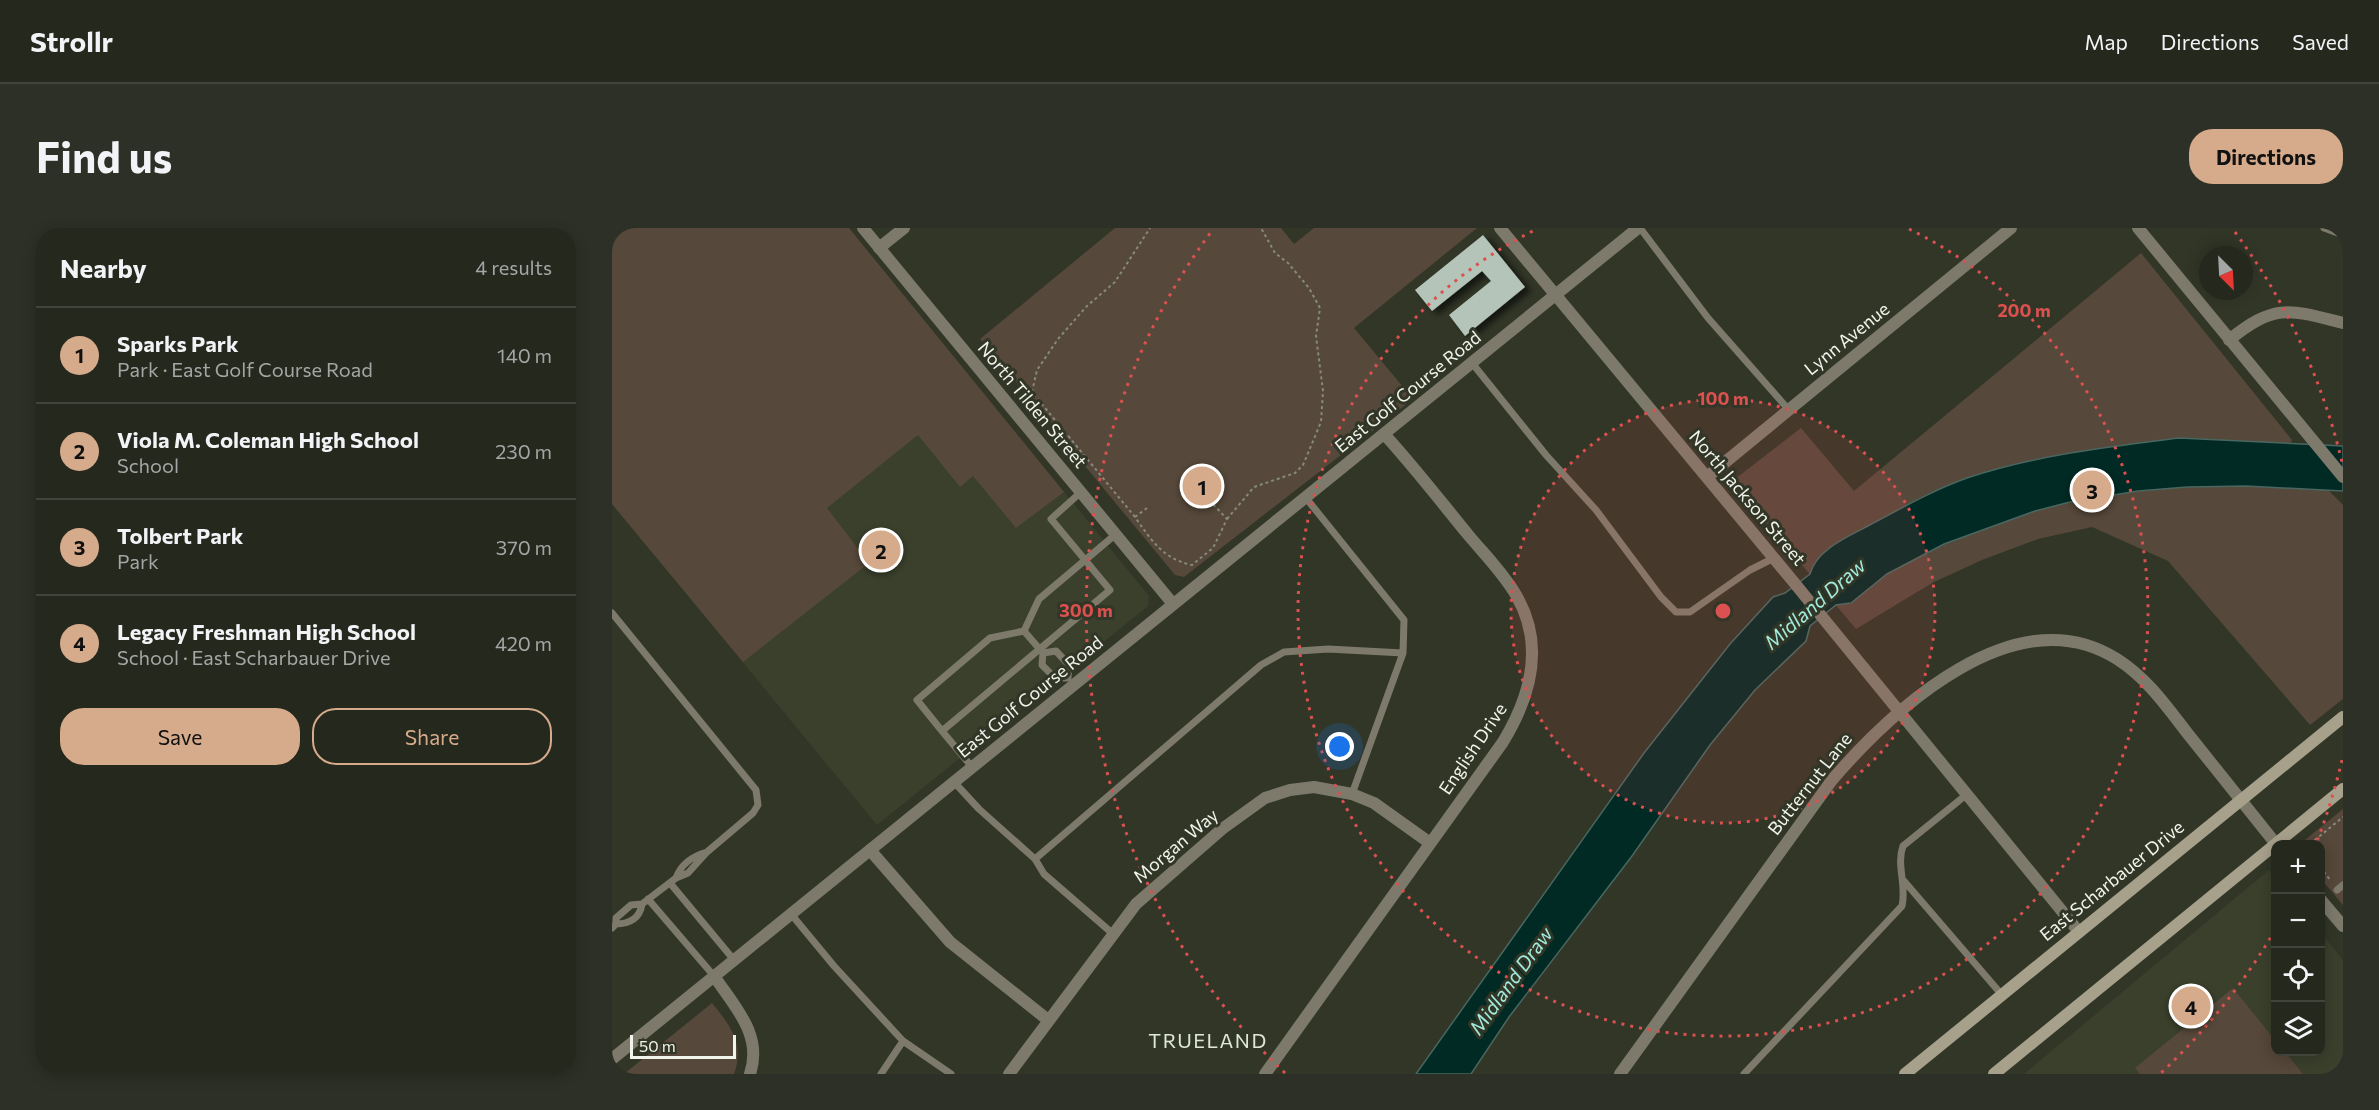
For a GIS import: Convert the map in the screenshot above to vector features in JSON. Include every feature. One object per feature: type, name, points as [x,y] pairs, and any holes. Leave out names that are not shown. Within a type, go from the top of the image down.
[{"type":"main road","name":"East Scharbauer Drive","points":[[1905,1074],[2343,717]]},
{"type":"main road","points":[[2281,840],[2343,789]]},
{"type":"main road","points":[[1994,1074],[2271,848]]},
{"type":"street","name":"North Tilden Street","points":[[862,228],[1173,604]]},
{"type":"street","points":[[879,248],[904,228]]},
{"type":"street","name":"North Jackson Street","points":[[1500,228],[1774,558],[2079,932]]},
{"type":"street","name":"East Golf Course Road","points":[[612,1059],[954,782],[1071,681],[1173,604],[1385,435],[1639,228]]},
{"type":"street","name":"Lynn Avenue","points":[[1707,477],[2011,228]]},
{"type":"street","points":[[2138,228],[2343,477]]},
{"type":"street","points":[[2229,340],[2251,322],[2266,314],[2284,311],[2301,312],[2343,323]]},
{"type":"street","name":"English Drive","points":[[1265,1074],[1519,715],[1530,682],[1531,644],[1521,606],[1511,588],[1385,435]]},
{"type":"street","name":"Butternut Lane","points":[[1620,1074],[1832,780],[1864,743],[1899,713],[1950,676],[2004,648],[2039,640],[2064,641],[2094,648],[2118,660],[2151,687],[2273,840]]},
{"type":"street","name":"Morgan Way","points":[[1009,1074],[1112,933],[1136,904],[1222,829],[1265,798],[1290,790],[1314,787],[1352,794],[1374,803],[1430,843]]},
{"type":"street","points":[[870,850],[950,942],[1048,1020]]},
{"type":"street","points":[[2325,905],[2343,926]]},
{"type":"street","points":[[714,976],[748,1027],[754,1043],[750,1074]]},
{"type":"lane","points":[[1639,228],[1708,318],[1789,410]]},
{"type":"lane","points":[[2324,228],[2343,235]]},
{"type":"lane","points":[[1472,363],[1546,455],[1596,510],[1661,597],[1676,612],[1690,612],[1750,570],[1774,558]]},
{"type":"lane","points":[[942,731],[1041,651],[1110,590],[1051,519],[1081,492]]},
{"type":"lane","points":[[1306,498],[1404,620],[1403,652],[1352,794]]},
{"type":"lane","points":[[1024,631],[1039,599],[1116,534]]},
{"type":"lane","points":[[612,613],[756,790],[758,805],[753,813],[707,852],[696,855],[683,865],[673,880],[645,902],[627,908],[616,918],[614,926],[636,918],[645,902]]},
{"type":"lane","points":[[1024,631],[1041,651],[1042,665],[1055,678],[1071,681],[1069,665],[1056,651],[1041,651]]},
{"type":"lane","points":[[972,767],[917,700],[990,638],[1024,631]]},
{"type":"lane","points":[[1035,859],[1261,665],[1284,652],[1328,649],[1403,652]]},
{"type":"lane","points":[[954,782],[979,809],[1035,859],[1044,874],[1112,933]]},
{"type":"lane","points":[[1744,1074],[1902,906],[1905,894],[1900,855],[1903,846],[1966,795]]},
{"type":"lane","points":[[1903,879],[2002,995]]},
{"type":"lane","points":[[673,880],[734,960]]},
{"type":"lane","points":[[645,902],[714,976]]},
{"type":"lane","points":[[791,914],[834,966],[903,1041],[951,1074]]},
{"type":"lane","points":[[881,1074],[903,1041]]},
{"type":"path","points":[[1150,228],[1115,282],[1087,306],[1058,339],[1037,370],[1032,392],[1135,517],[1157,549],[1178,562],[1192,565],[1213,548],[1227,519],[1254,487],[1295,473],[1303,465],[1321,422],[1323,391],[1316,336],[1320,308],[1310,288],[1288,263],[1275,254],[1261,228]]},
{"type":"path","points":[[1212,503],[1227,519]]},
{"type":"path","points":[[1135,517],[1147,508]]},
{"type":"path","points":[[2315,840],[2343,818]]},
{"type":"shaded area","points":[[612,228],[849,228],[1064,492],[1016,528],[973,476],[960,487],[918,435],[827,508],[869,563],[743,662],[612,504]]},
{"type":"shaded area","points":[[1115,228],[1281,228],[1294,244],[1314,228],[1477,228],[1354,328],[1413,399],[1184,577],[1175,575],[980,339]]},
{"type":"shaded area","points":[[2141,253],[2292,440],[2287,448],[2343,505],[2343,699],[2310,725],[2168,561],[2092,527],[2038,539],[1982,560],[1932,583],[1856,629],[1738,489],[1735,479],[1801,428],[1854,491]]},
{"type":"shaded area","points":[[871,255],[1149,596],[1148,606],[877,825],[612,504],[612,469]]},
{"type":"shaded area","points":[[2343,809],[2343,905],[2325,884],[2325,840],[2305,840]]},
{"type":"shaded area","points":[[2269,870],[2271,872],[2271,1056],[2325,1056],[2325,938],[2343,960],[2343,1074],[2024,1074]]},
{"type":"shaded area","points":[[2233,988],[2271,1035],[2271,1056],[2288,1056],[2303,1074],[2140,1074],[2135,1068]]},
{"type":"shaded area","points":[[712,1003],[730,1027],[737,1044],[737,1063],[734,1074],[624,1074]]},
{"type":"water","name":"Midland Draw","points":[[2179,438],[2343,446],[2343,491],[2246,486],[2187,487],[2138,491],[2070,502],[2035,511],[1944,544],[1887,574],[1851,603],[1836,605],[1810,626],[1806,641],[1755,690],[1710,745],[1632,856],[1509,1017],[1471,1074],[1416,1074],[1644,753],[1730,644],[1773,597],[1785,593],[1810,574],[1813,565],[1825,551],[1917,500],[1967,478],[2045,458]]},
{"type":"building","points":[[1483,235],[1525,287],[1465,336],[1449,315],[1491,281],[1482,271],[1432,311],[1415,290]]},
{"type":"place","name":"Sparks Park","points":[[1202,486]]},
{"type":"place","name":"Tolbert Park","points":[[2092,490]]},
{"type":"place","name":"Viola M. Coleman High School","points":[[881,550]]},
{"type":"place","name":"Legacy Freshman High School","points":[[2191,1006]]},
{"type":"district","name":"TRUELAND","points":[[1208,1041]]}]
